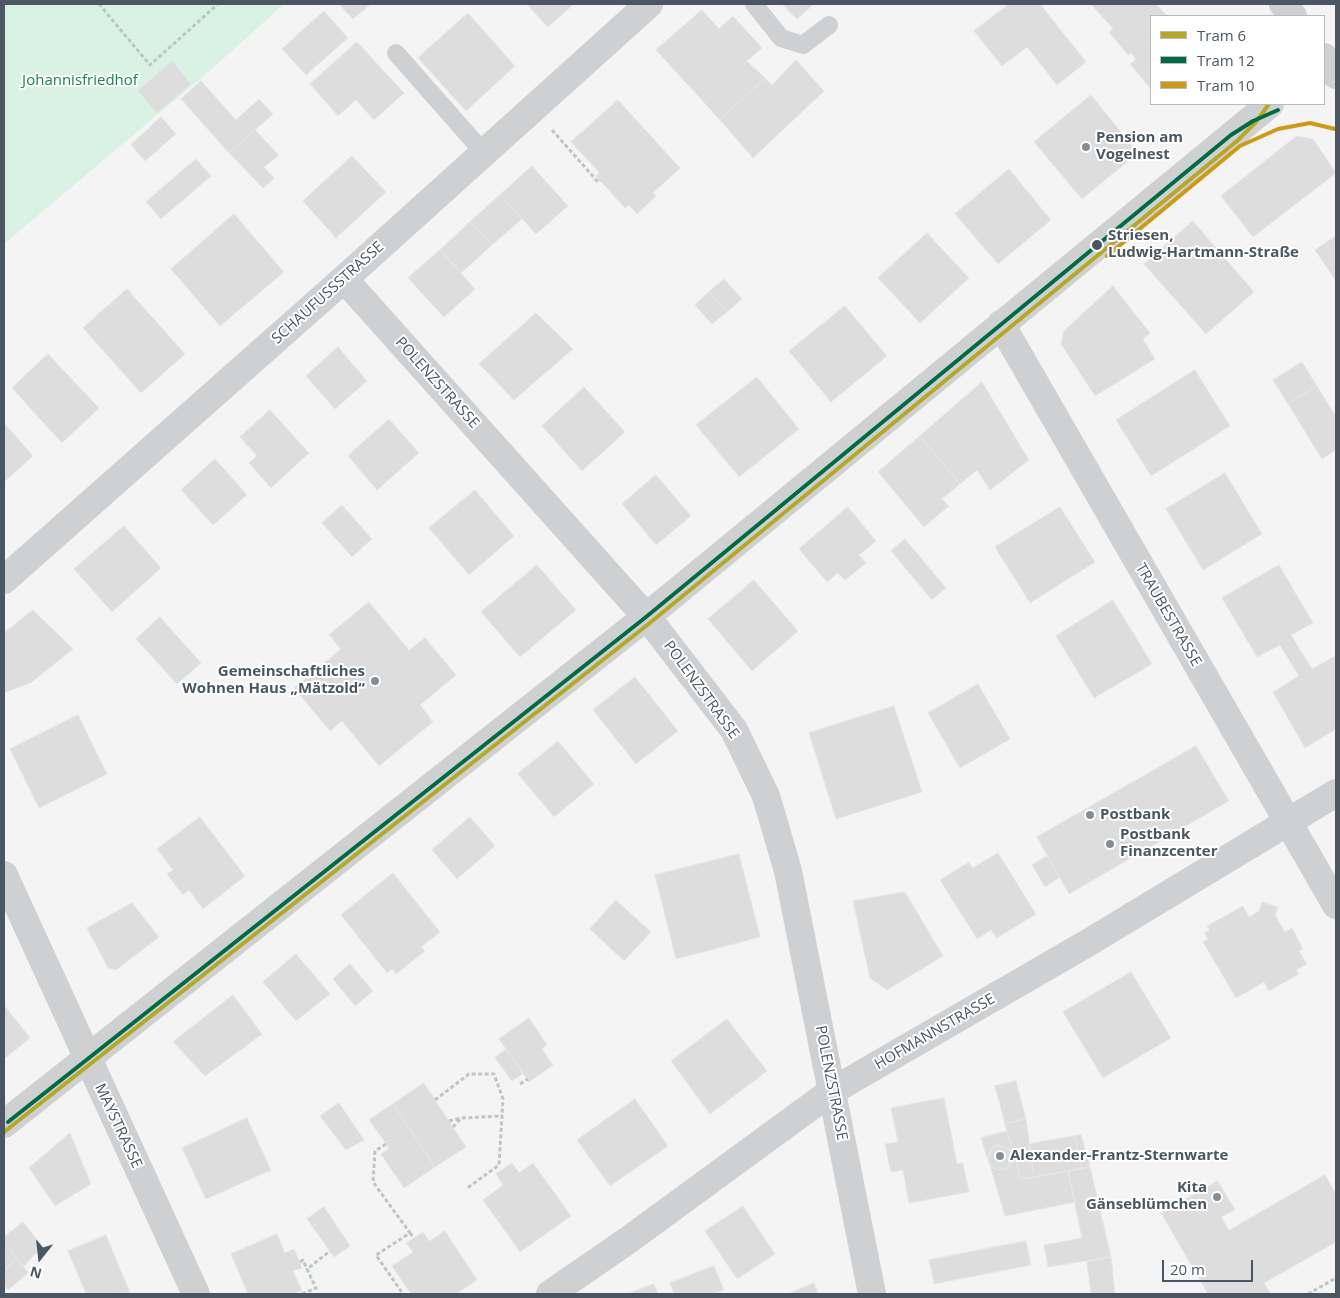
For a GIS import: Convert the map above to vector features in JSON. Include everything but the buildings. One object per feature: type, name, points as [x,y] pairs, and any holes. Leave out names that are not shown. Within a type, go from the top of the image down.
[{"type":"main road","points":[[1283,4],[1291,15]]},
{"type":"main road","points":[[1325,58],[1336,75]]},
{"type":"street","name":"SCHAUFUSSSTRASSE","points":[[4,580],[344,279],[649,4]]},
{"type":"street","points":[[1325,56],[1336,47]]},
{"type":"street","points":[[4,1124],[646,617],[1269,105]]},
{"type":"street","name":"POLENZSTRASSE","points":[[344,279],[646,617],[734,730],[766,796],[788,870],[872,1294]]},
{"type":"street","name":"TRAUBESTRASSE","points":[[1001,324],[1336,905]]},
{"type":"street","name":"HOFMANNSTRASSE","points":[[550,1294],[627,1242],[832,1091],[1078,949],[1336,793]]},
{"type":"street","name":"MAYSTRASSE","points":[[4,875],[196,1294]]},
{"type":"lane","points":[[754,4],[781,38],[803,45],[829,25]]},
{"type":"lane","points":[[396,53],[484,152]]},
{"type":"path","points":[[100,4],[150,65],[218,4]]},
{"type":"path","points":[[534,108],[598,182],[600,180]]},
{"type":"path","points":[[435,1100],[469,1074],[494,1074],[503,1099],[500,1165],[466,1189]]},
{"type":"path","points":[[520,1084],[528,1079]]},
{"type":"path","points":[[449,1121],[461,1118],[502,1116]]},
{"type":"path","points":[[453,1127],[461,1118]]},
{"type":"path","points":[[386,1144],[376,1152],[373,1182],[414,1238]]},
{"type":"path","points":[[403,1294],[376,1255],[410,1233]]},
{"type":"path","points":[[307,1269],[330,1251]]},
{"type":"path","points":[[300,1262],[303,1260],[316,1288],[302,1294]]},
{"type":"path","points":[[1308,1294],[1336,1278]]},
{"type":"green space","name":"Johannisfriedhof","points":[[4,4],[284,4],[214,67],[4,244]]},
{"type":"tram line","name":"6","points":[[4,1132],[651,622],[1237,141],[1256,122],[1268,105]]},
{"type":"tram line","name":"12","points":[[8,1122],[646,617],[1231,135],[1253,121],[1278,110]]},
{"type":"tram line","name":"10","points":[[1107,256],[1240,146],[1278,129],[1310,123],[1335,129]]},
{"type":"place","name":"Pension am Vogelnest","points":[[1086,147]]},
{"type":"place","name":"Striesen, Ludwig-Hartmann-Straße","points":[[1097,245]]},
{"type":"place","name":"Gemeinschaftliches Wohnen Haus „Mätzold“","points":[[375,681]]},
{"type":"place","name":"Postbank","points":[[1090,815]]},
{"type":"place","name":"Postbank Finanzcenter","points":[[1110,844]]},
{"type":"place","name":"Alexander-Frantz-Sternwarte","points":[[1000,1156]]},
{"type":"place","name":"Kita Gänseblümchen","points":[[1217,1197]]}]
